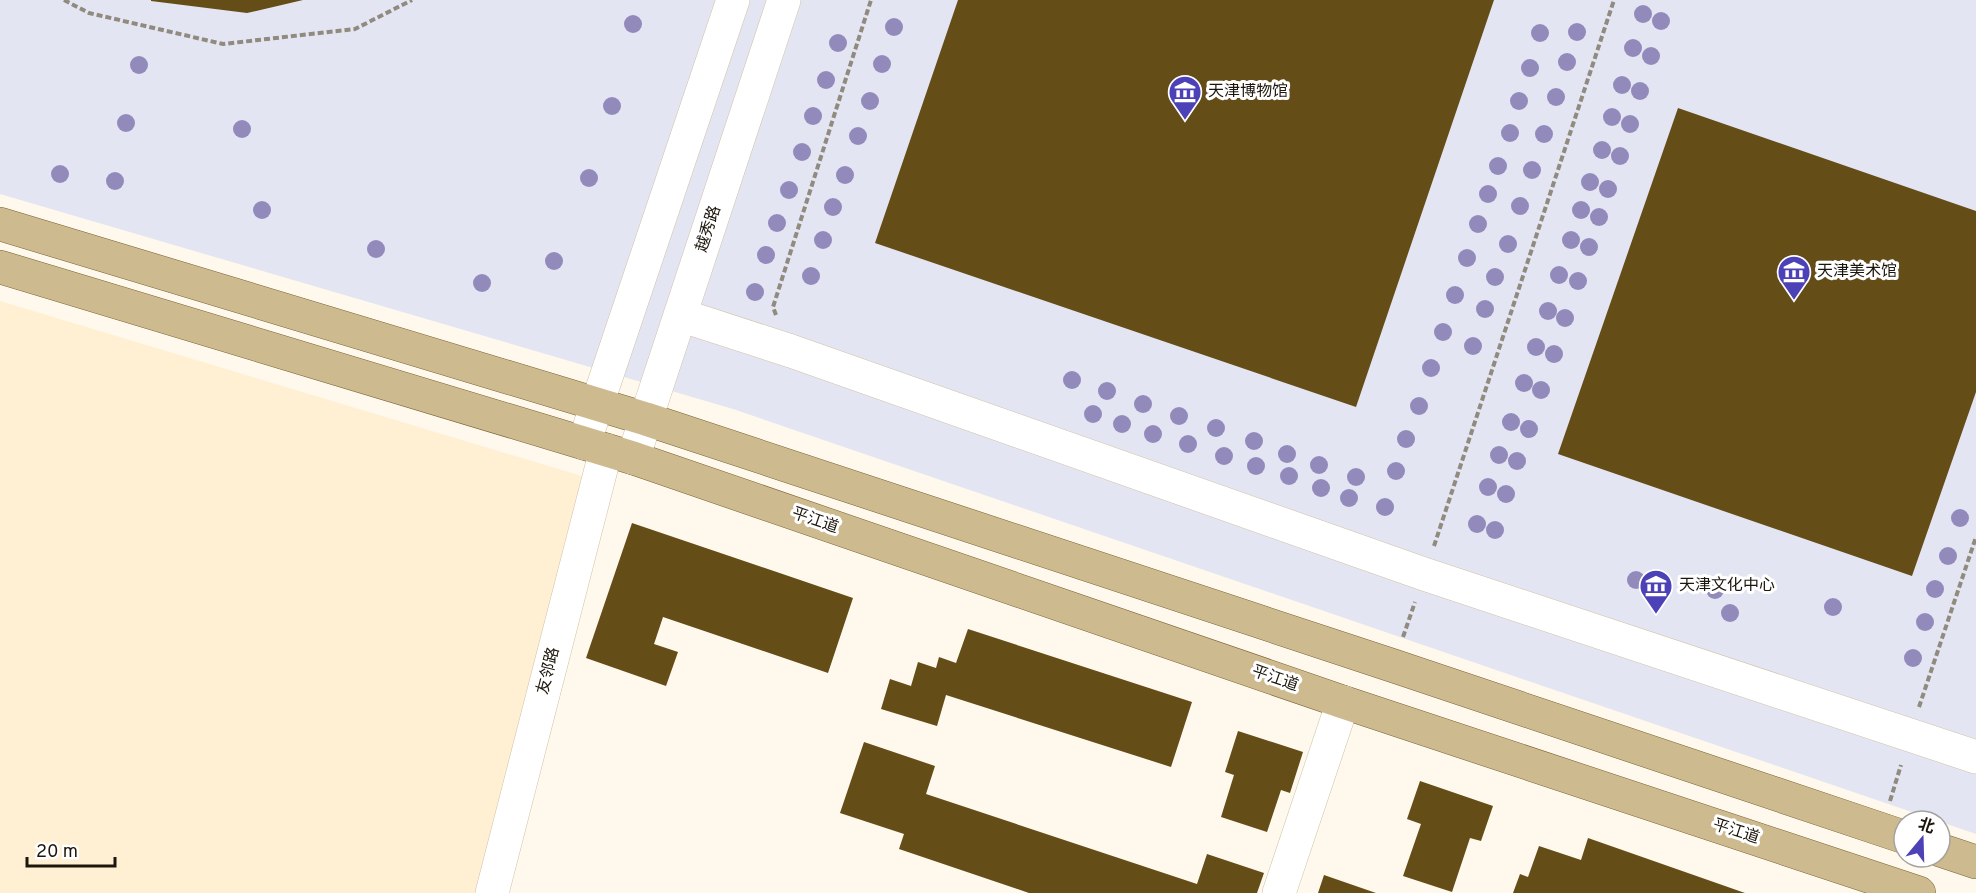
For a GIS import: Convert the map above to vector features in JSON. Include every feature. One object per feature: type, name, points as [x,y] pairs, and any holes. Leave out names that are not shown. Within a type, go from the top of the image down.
[{"type":"main road","points":[[0,224],[646,419],[1892,833]]},
{"type":"main road","name":"平江道","points":[[0,267],[607,450],[1883,887],[1919,893]]},
{"type":"main road","points":[[1952,854],[1976,862]]},
{"type":"street","points":[[607,450],[597,405],[733,0]]},
{"type":"street","name":"越秀路","points":[[607,450],[646,419],[784,0]]},
{"type":"street","points":[[680,315],[791,351],[1425,574],[1976,757]]},
{"type":"street","name":"友邻路","points":[[492,893],[607,450]]},
{"type":"street","points":[[1279,893],[1343,702]]},
{"type":"path","points":[[64,0],[89,13],[223,44],[355,29],[412,0]]},
{"type":"path","points":[[791,351],[773,307],[871,0]]},
{"type":"path","points":[[1394,666],[1614,0]]},
{"type":"path","points":[[1897,809],[1910,735],[1976,537]]},
{"type":"shaded area","name":"天津文化中心","points":[[0,0],[1976,0],[1976,834],[1952,826],[1952,809],[1903,809],[733,409],[0,194]]},
{"type":"shaded area","points":[[0,301],[585,477],[481,893],[0,893]]},
{"type":"building","points":[[151,0],[303,0],[247,13],[151,1]]},
{"type":"building","name":"天津博物馆","points":[[958,0],[1494,0],[1356,407],[875,243]]},
{"type":"building","name":"天津美术馆","points":[[1678,108],[1976,211],[1976,392],[1912,576],[1558,454]]},
{"type":"building","points":[[632,523],[853,598],[828,673],[663,617],[654,644],[678,652],[666,686],[586,658]]},
{"type":"building","points":[[968,629],[1192,702],[1171,767],[946,695],[937,726],[881,709],[890,679],[911,686],[918,662],[936,668],[939,657],[956,663]]},
{"type":"building","points":[[1238,731],[1303,752],[1290,793],[1281,790],[1267,832],[1221,817],[1234,775],[1225,772]]},
{"type":"building","points":[[864,742],[935,766],[926,794],[1197,884],[1207,854],[1264,873],[1257,893],[1029,893],[899,849],[904,834],[840,813]]},
{"type":"building","points":[[1420,781],[1493,806],[1481,841],[1470,838],[1452,892],[1403,876],[1421,824],[1407,819]]},
{"type":"building","points":[[1588,838],[1745,893],[1513,893],[1520,874],[1528,877],[1539,846],[1581,860]]},
{"type":"building","points":[[1324,875],[1376,893],[1318,893]]},
{"type":"place","name":"天津博物馆","points":[[1185,121]]},
{"type":"place","name":"天津美术馆","points":[[1794,301]]},
{"type":"place","name":"天津文化中心","points":[[1656,615]]}]
